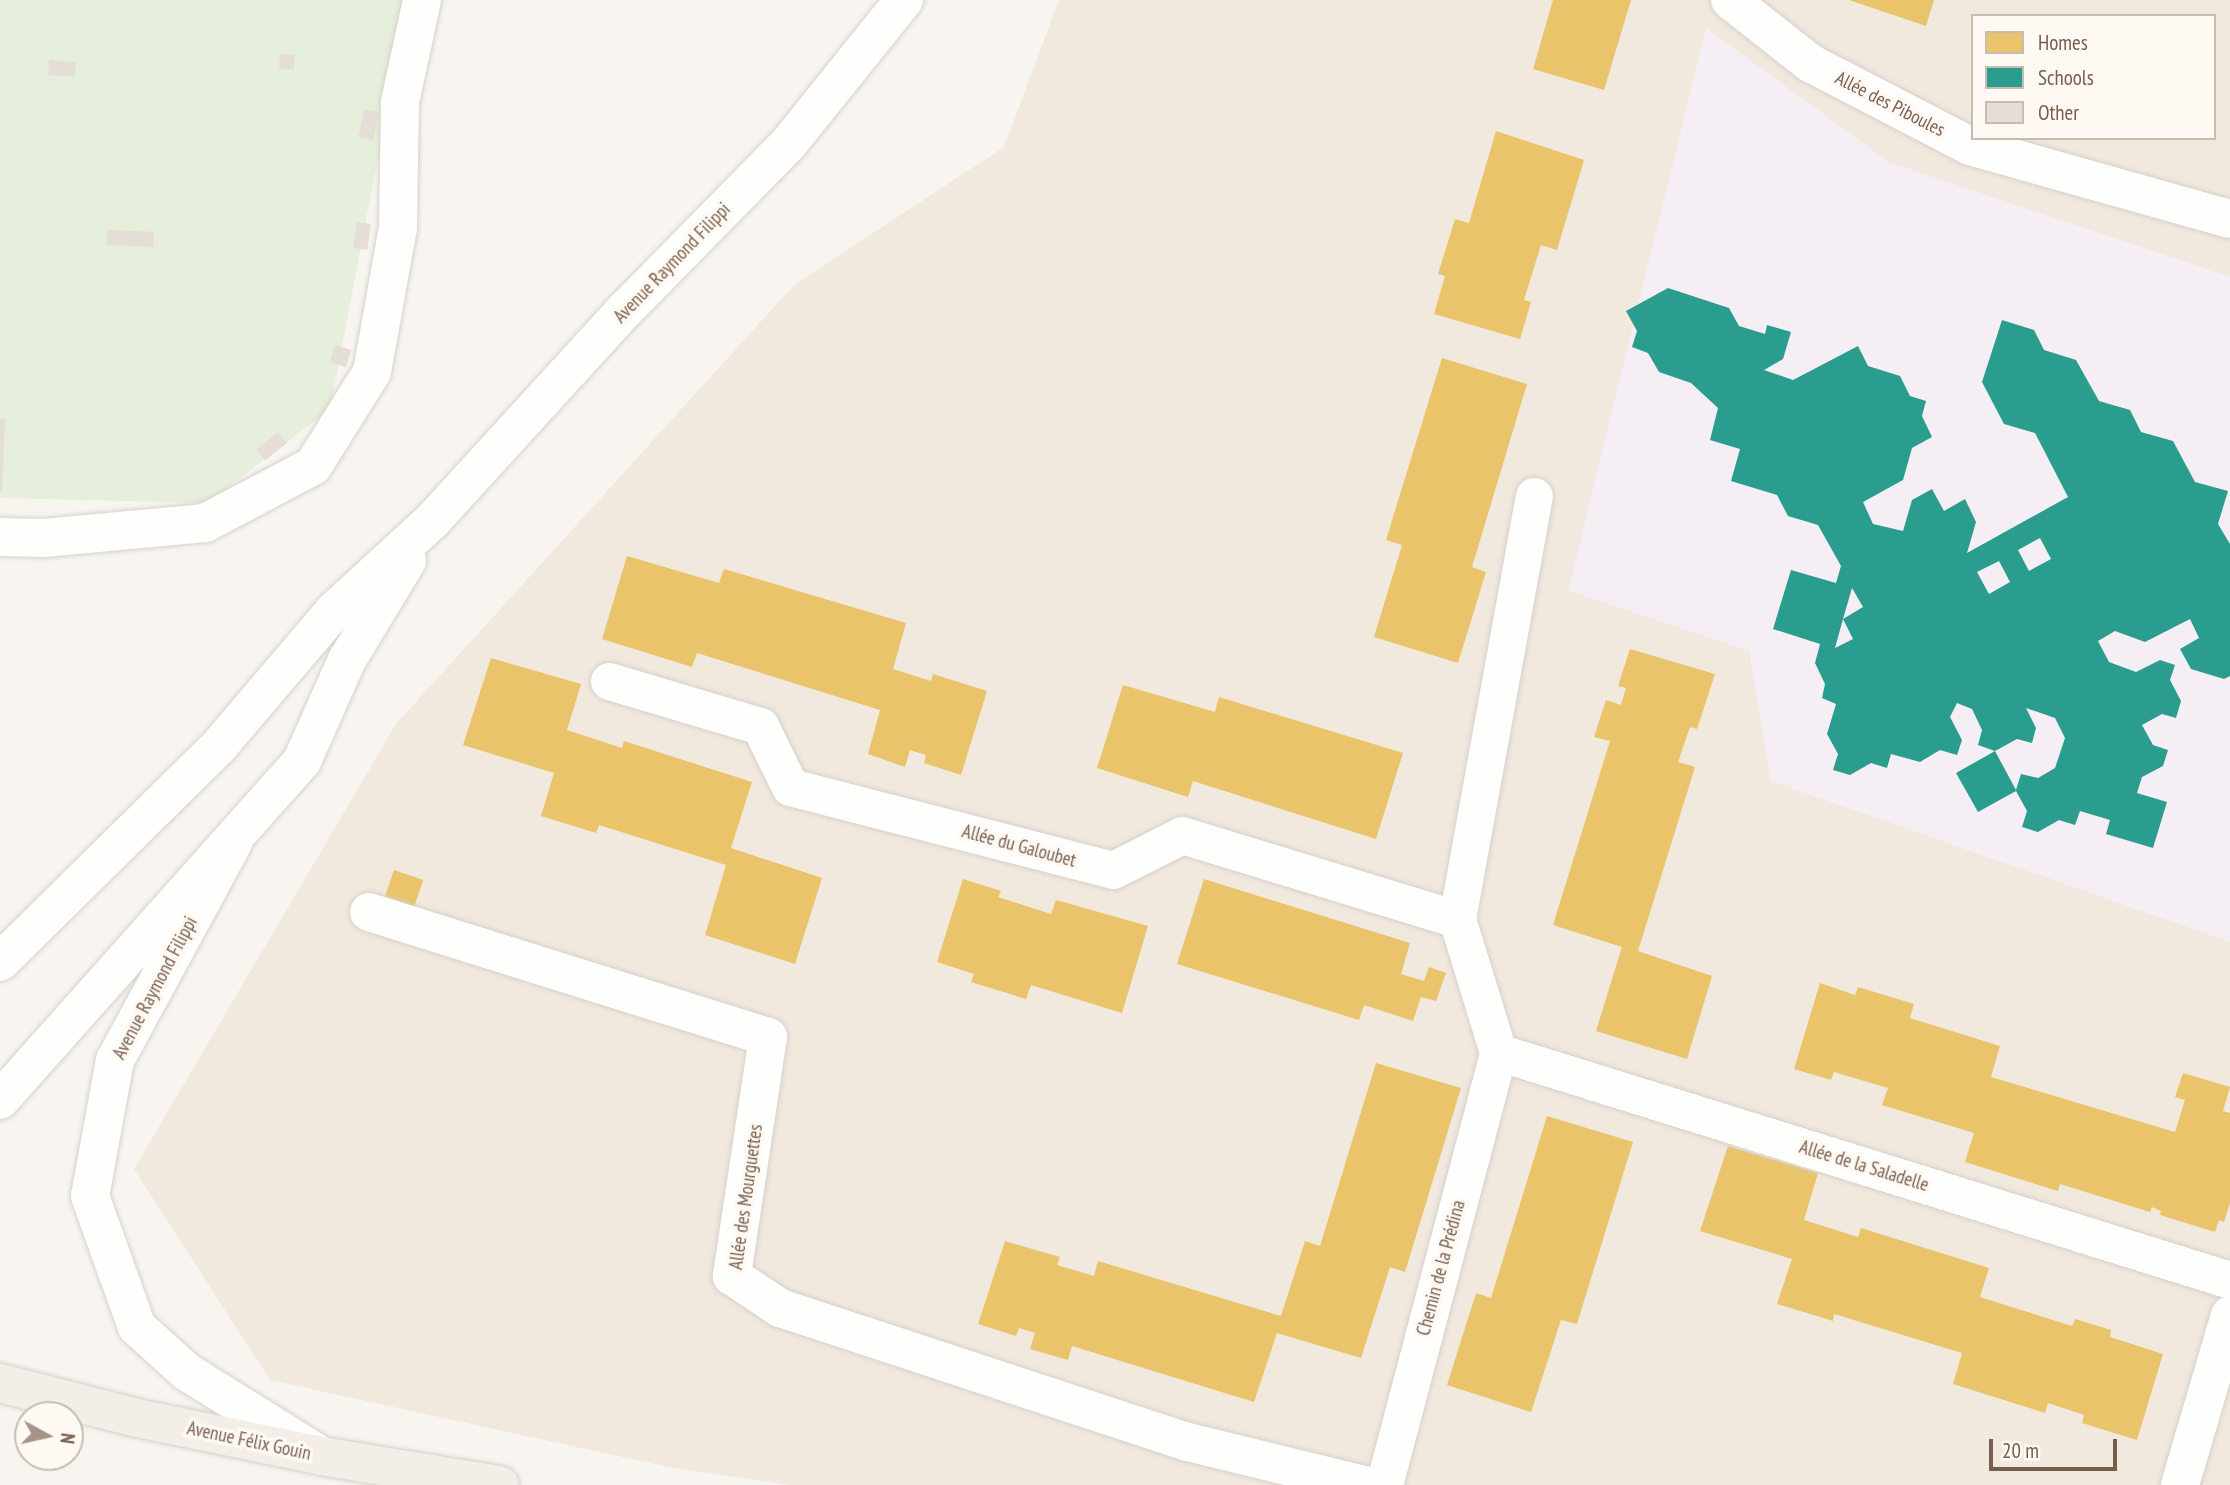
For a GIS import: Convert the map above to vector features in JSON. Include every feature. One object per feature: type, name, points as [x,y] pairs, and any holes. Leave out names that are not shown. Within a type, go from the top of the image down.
[{"type":"main road","name":"Avenue Félix Gouin","points":[[0,1383],[137,1418],[322,1456],[500,1485]]},
{"type":"street","points":[[0,537],[44,538],[205,523],[313,466],[372,372],[398,228],[400,102],[422,0]]},
{"type":"street","name":"Avenue Raymond Filippi","points":[[0,962],[219,746],[334,611],[432,521],[625,310],[789,143],[904,0]]},
{"type":"street","name":"Allée des Piboules","points":[[1730,0],[1810,63],[1970,146],[2230,219]]},
{"type":"street","points":[[1498,1052],[1457,919],[1534,496]]},
{"type":"street","name":"Avenue Raymond Filippi","points":[[0,1100],[142,935],[233,843],[302,761],[347,660],[432,521]]},
{"type":"street","name":"Allée du Galoubet","points":[[610,681],[760,726],[790,787],[1113,870],[1182,835],[1457,919]]},
{"type":"street","name":"Avenue Raymond Filippi","points":[[233,843],[115,1060],[90,1196],[137,1327],[187,1372],[322,1456]]},
{"type":"street","name":"Allée des Mourguettes","points":[[369,912],[768,1037],[733,1276],[780,1308],[1188,1443],[1365,1485]]},
{"type":"street","name":"Allée de la Saladelle","points":[[1498,1052],[2230,1280]]},
{"type":"street","name":"Chemin de la Prédina","points":[[1384,1485],[1498,1052]]},
{"type":"street","points":[[2180,1485],[2230,1315]]},
{"type":"shaded area","points":[[1059,0],[2230,0],[2230,1485],[790,1485],[673,1468],[270,1380],[134,1169],[396,724],[794,285],[1004,147]]},
{"type":"shaded area","points":[[1706,28],[1889,162],[2230,277],[2230,942],[1771,781],[1749,651],[1568,591]]},
{"type":"green space","points":[[0,0],[417,0],[376,168],[330,409],[208,503],[0,498]]},
{"type":"building: Homes","points":[[1553,0],[1631,0],[1604,90],[1533,69]]},
{"type":"building: Homes","points":[[1849,0],[1934,0],[1926,26]]},
{"type":"building: Homes","points":[[1496,131],[1584,160],[1557,250],[1541,245],[1524,300],[1531,302],[1520,339],[1434,314],[1445,276],[1438,274],[1455,219],[1469,223]]},
{"type":"building: Homes","points":[[1442,358],[1527,384],[1472,567],[1486,572],[1458,663],[1374,637],[1402,545],[1386,540]]},
{"type":"building: Homes","points":[[627,556],[719,583],[724,569],[906,623],[893,669],[931,681],[933,674],[987,691],[961,775],[924,763],[926,755],[910,750],[905,767],[868,754],[880,710],[697,653],[692,667],[602,639]]},
{"type":"building: Homes","points":[[1630,649],[1715,674],[1697,729],[1690,727],[1678,762],[1695,767],[1638,951],[1712,976],[1687,1059],[1596,1031],[1622,947],[1553,925],[1610,741],[1594,737],[1606,700],[1621,705],[1626,688],[1618,686]]},
{"type":"building: Homes","points":[[491,658],[581,684],[567,730],[622,748],[624,741],[752,782],[731,848],[822,878],[795,964],[705,935],[726,865],[599,825],[596,833],[541,816],[554,773],[463,745]]},
{"type":"building: Homes","points":[[1123,685],[1215,712],[1219,697],[1403,753],[1376,839],[1193,781],[1188,797],[1097,768]]},
{"type":"building: Homes","points":[[394,870],[423,880],[414,907],[385,896]]},
{"type":"building: Homes","points":[[963,879],[1001,891],[998,897],[1051,914],[1056,900],[1148,926],[1122,1013],[1031,985],[1026,999],[971,982],[974,974],[937,962]]},
{"type":"building: Homes","points":[[1204,879],[1410,943],[1401,974],[1424,981],[1429,967],[1446,973],[1436,1001],[1421,997],[1413,1021],[1364,1005],[1359,1020],[1177,964]]},
{"type":"building: Homes","points":[[1820,983],[1855,995],[1858,987],[1914,1004],[1910,1018],[2000,1046],[1991,1077],[2175,1132],[2185,1100],[2175,1097],[2183,1073],[2230,1087],[2223,1111],[2230,1113],[2230,1203],[2224,1222],[2219,1220],[2215,1232],[2160,1215],[2161,1211],[2152,1207],[2150,1212],[2060,1184],[2058,1191],[1965,1162],[1974,1133],[1882,1105],[1888,1088],[1834,1072],[1831,1080],[1794,1069]]},
{"type":"building: Homes","points":[[1376,1063],[1461,1088],[1405,1272],[1390,1267],[1361,1358],[1277,1333],[1254,1402],[1072,1346],[1068,1360],[1030,1349],[1035,1333],[1019,1328],[1016,1336],[978,1324],[1005,1241],[1060,1257],[1057,1265],[1094,1276],[1098,1261],[1281,1316],[1305,1241],[1320,1246]]},
{"type":"building: Homes","points":[[1547,1116],[1633,1142],[1577,1324],[1561,1320],[1531,1412],[1447,1385],[1476,1293],[1491,1298]]},
{"type":"building: Homes","points":[[1728,1146],[1818,1173],[1804,1220],[1858,1237],[1861,1228],[1989,1268],[1980,1297],[2072,1326],[2075,1319],[2111,1330],[2110,1337],[2163,1354],[2137,1440],[2082,1423],[2084,1415],[2048,1403],[2045,1413],[1953,1384],[1962,1353],[1834,1314],[1833,1321],[1777,1304],[1792,1259],[1700,1231]]},
{"type":"building: Schools","points":[[1668,288],[1729,308],[1739,326],[1765,334],[1767,325],[1791,332],[1783,359],[1764,370],[1793,380],[1858,346],[1868,366],[1900,376],[1910,396],[1926,401],[1922,416],[1932,437],[1912,448],[1903,480],[1863,502],[1873,524],[1903,531],[1912,500],[1932,489],[1944,511],[1965,499],[1976,522],[1967,553],[2068,497],[2035,433],[2004,424],[1982,382],[2002,320],[2034,330],[2044,350],[2076,360],[2099,401],[2130,410],[2141,432],[2173,441],[2195,482],[2228,491],[2218,524],[2230,544],[2230,676],[2224,679],[2191,669],[2180,649],[2199,638],[2190,619],[2145,642],[2115,631],[2098,641],[2109,662],[2136,672],[2160,660],[2175,665],[2170,680],[2181,701],[2176,718],[2162,714],[2142,725],[2153,745],[2168,750],[2163,766],[2142,777],[2137,793],[2167,802],[2153,848],[2106,834],[2110,820],[2080,811],[2075,825],[2059,820],[2038,832],[2022,827],[2027,811],[2016,791],[1978,812],[1956,773],[1995,751],[1978,745],[1982,730],[1972,709],[1957,703],[1950,717],[1962,740],[1957,755],[1940,750],[1920,762],[1891,754],[1887,768],[1871,763],[1850,775],[1833,770],[1838,754],[1827,734],[1836,704],[1822,698],[1825,684],[1815,663],[1820,644],[1773,629],[1791,570],[1836,583],[1841,566],[1818,525],[1788,516],[1777,495],[1731,481],[1740,449],[1710,440],[1718,408],[1691,383],[1659,372],[1648,353],[1632,347],[1637,331],[1626,311]],"holes":[[[2040,538],[2051,559],[2029,571],[2018,550]],[[1999,561],[2010,582],[1989,594],[1977,572]],[[1852,588],[1863,607],[1843,619]],[[1843,619],[1853,639],[1835,648]],[[2026,708],[2055,718],[2065,738],[2055,768],[2038,778],[2021,774],[2016,790],[1995,751],[2017,739],[2032,743],[2036,728]]]},
{"type":"building: Other","points":[[280,54],[295,55],[294,70],[279,69]]},
{"type":"building: Other","points":[[49,60],[76,62],[75,77],[48,75]]},
{"type":"building: Other","points":[[364,109],[379,112],[373,140],[358,137]]},
{"type":"building: Other","points":[[357,222],[371,224],[367,250],[353,248]]},
{"type":"building: Other","points":[[107,230],[154,232],[153,247],[106,245]]},
{"type":"building: Other","points":[[335,345],[351,350],[346,367],[330,362]]},
{"type":"building: Other","points":[[0,419],[5,419],[2,491],[0,491]]},
{"type":"building: Other","points":[[278,432],[287,443],[265,461],[256,450]]}]
